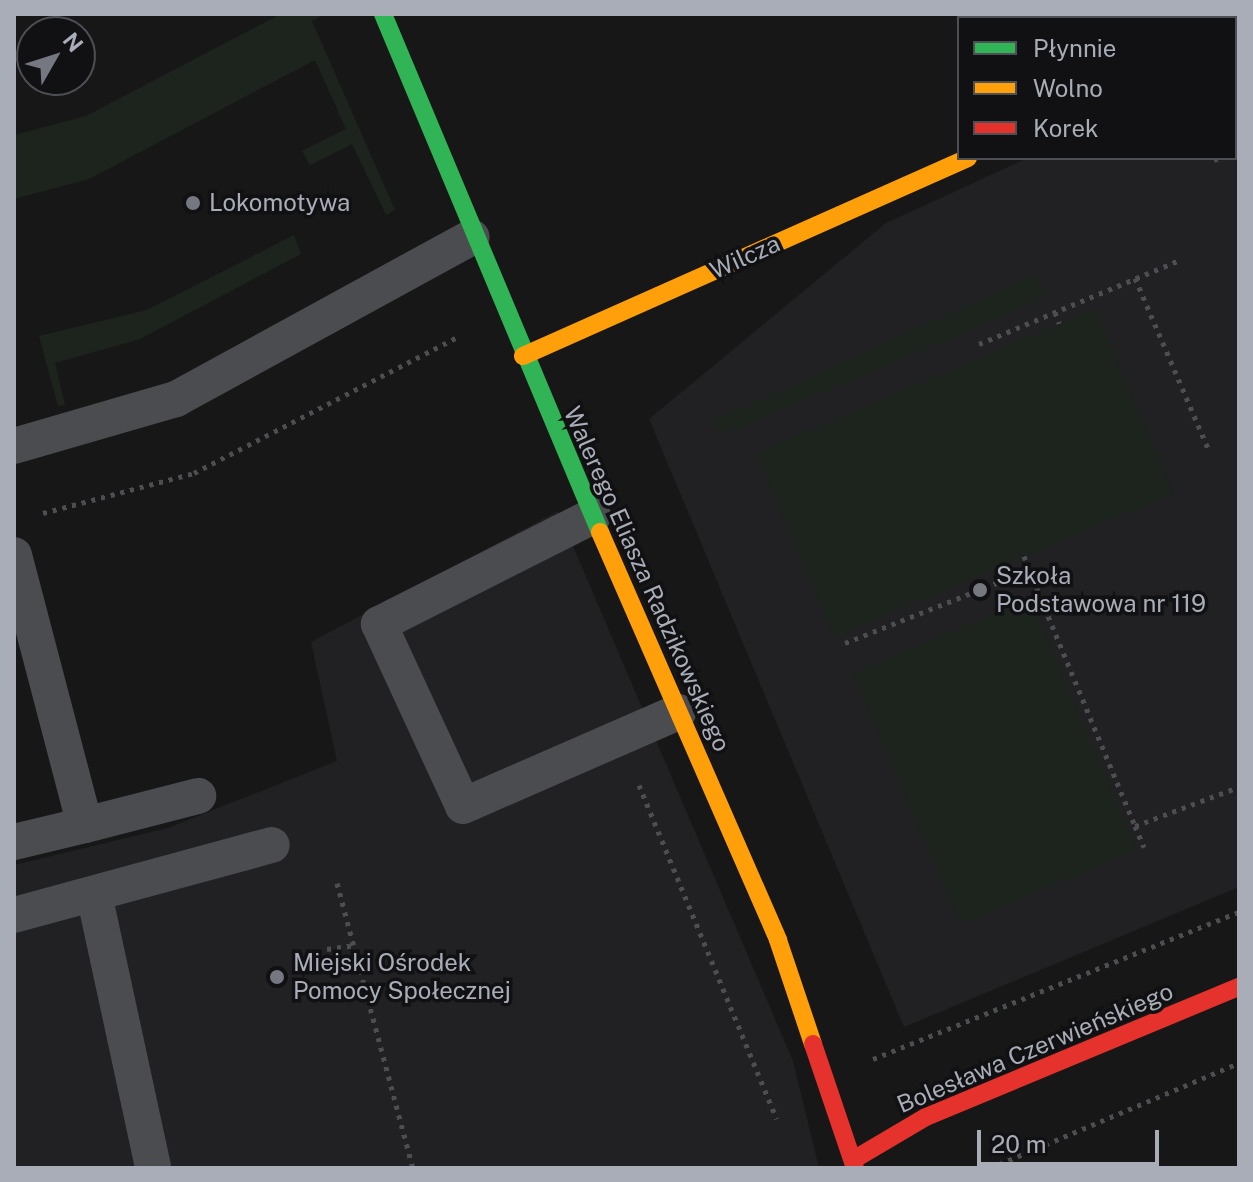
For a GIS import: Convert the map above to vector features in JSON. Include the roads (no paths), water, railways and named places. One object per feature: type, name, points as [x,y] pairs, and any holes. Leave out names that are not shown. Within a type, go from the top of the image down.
[{"type":"street","name":"Walerego Eliasza Radzikowskiego","points":[[383,14],[472,237],[778,940],[846,1165]]},
{"type":"street","name":"Wilcza","points":[[523,356],[964,160]]},
{"type":"street","name":"Bolesława Czerwieńskiego","points":[[846,1165],[926,1117],[1239,987]]},
{"type":"lane","points":[[14,446],[176,399],[472,237]]},
{"type":"lane","points":[[593,516],[379,624],[463,806],[678,712]]},
{"type":"lane","points":[[14,555],[85,825]]},
{"type":"lane","points":[[14,842],[198,796]]},
{"type":"lane","points":[[14,915],[272,845]]},
{"type":"lane","points":[[94,894],[153,1168]]},
{"type":"place","name":"Lokomotywa","points":[[193,203]]},
{"type":"place","name":"Szkoła Podstawowa nr 119","points":[[980,590]]},
{"type":"place","name":"Miejski Ośrodek Pomocy Społecznej","points":[[277,977]]}]
